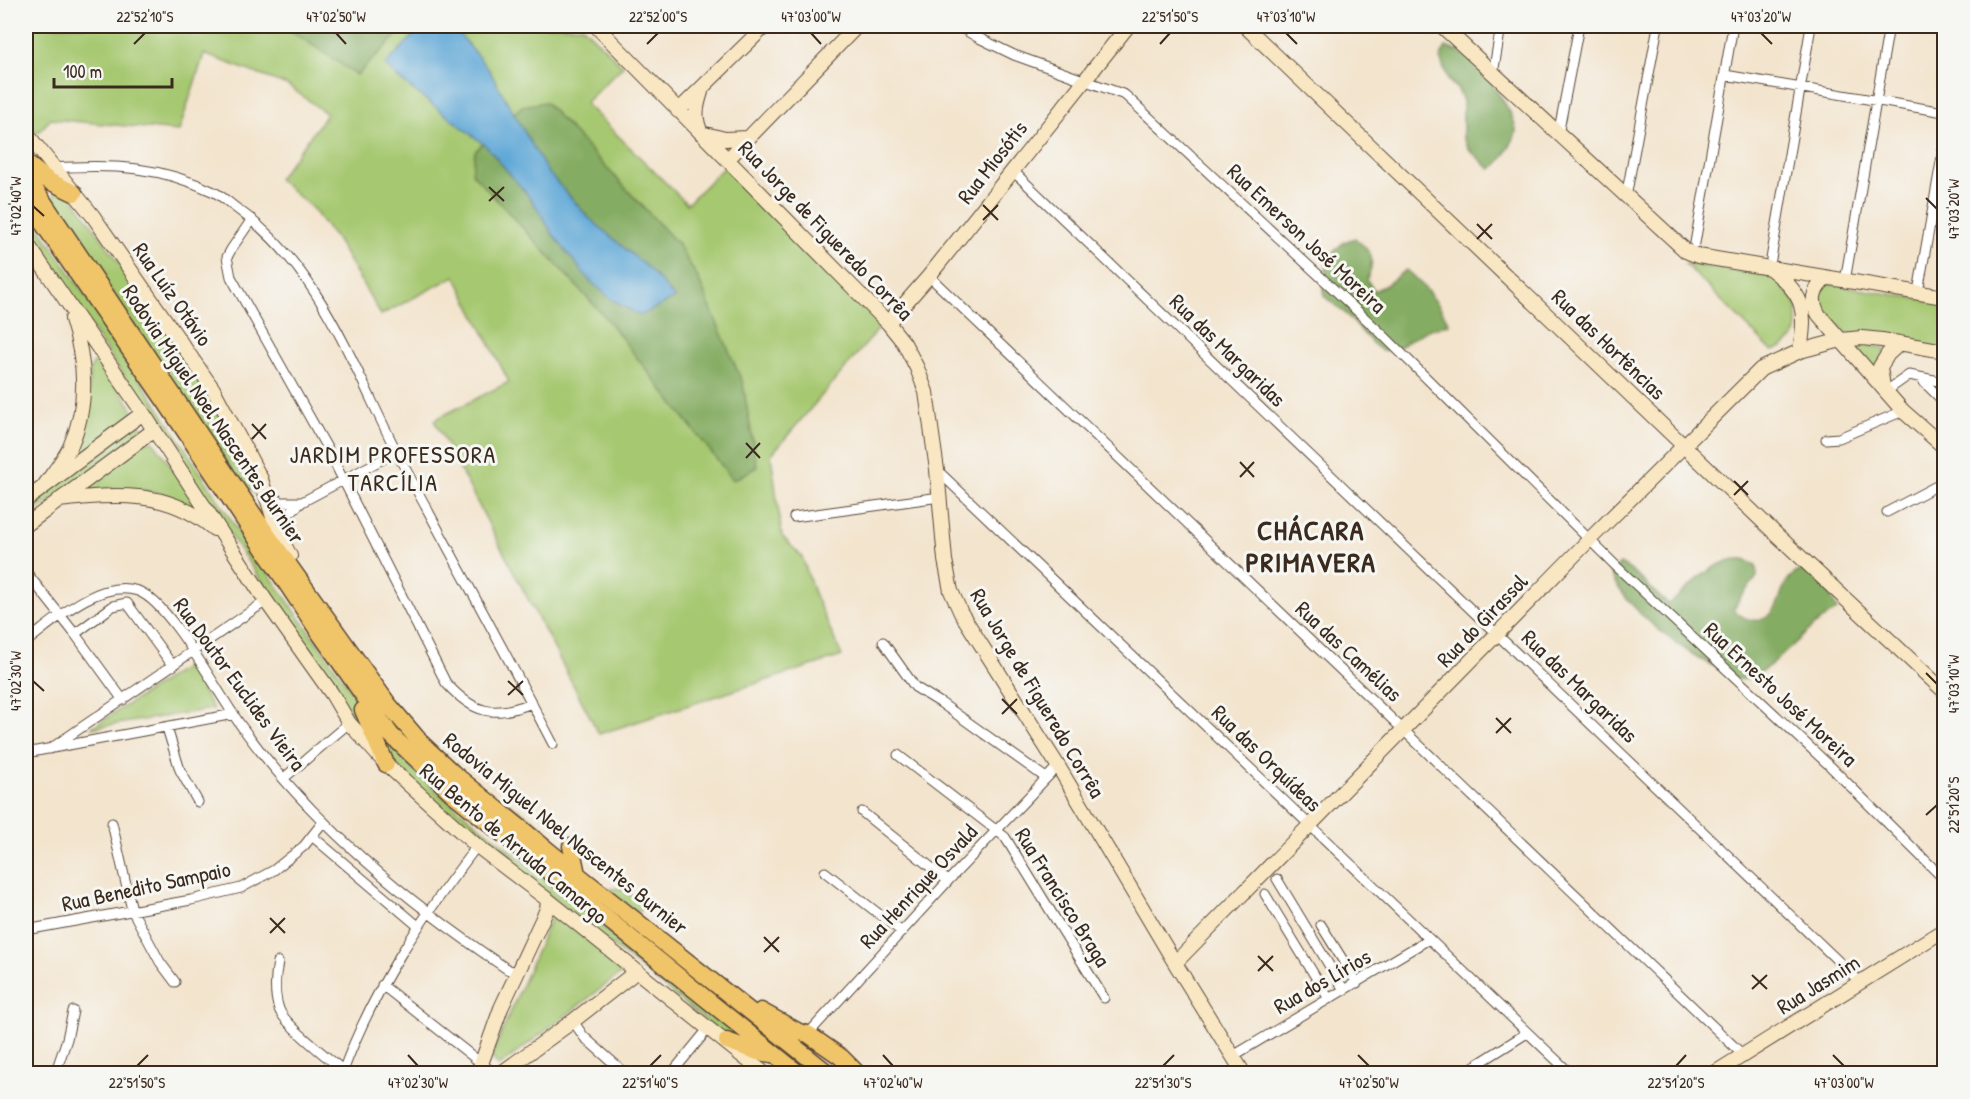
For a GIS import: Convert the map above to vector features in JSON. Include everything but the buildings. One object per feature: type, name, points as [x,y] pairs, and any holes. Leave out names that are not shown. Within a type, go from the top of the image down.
[{"type":"highway","points":[[26,162],[42,176],[74,193]]},
{"type":"highway","name":"Rodovia Miguel Noel Nascentes Burnier","points":[[26,176],[268,536],[388,704],[422,744],[453,773],[577,874],[828,1073]]},
{"type":"highway","name":"Rodovia Miguel Noel Nascentes Burnier","points":[[26,199],[167,404],[354,684],[391,735],[425,770],[799,1074]]},
{"type":"highway","points":[[354,684],[386,764]]},
{"type":"highway","points":[[571,846],[577,874]]},
{"type":"highway","points":[[734,998],[799,1032],[808,1034],[841,1057],[853,1070]]},
{"type":"highway","points":[[727,1041],[758,1052],[776,1055]]},
{"type":"highway","points":[[828,1073],[840,1064],[853,1070]]},
{"type":"street","name":"Rua Jorge de Figueredo Corrêa","points":[[596,26],[888,323],[904,342],[926,392],[937,470],[945,560],[961,613],[1058,766],[1244,1074]]},
{"type":"street","points":[[678,111],[765,26]]},
{"type":"street","points":[[728,159],[857,26]]},
{"type":"street","name":"Rua Emerson José Moreira","points":[[958,26],[1014,55],[1125,95],[1382,334],[1590,539]]},
{"type":"street","name":"Rua Miosótis","points":[[888,323],[929,276],[1128,26]]},
{"type":"street","name":"Rua das Hortências","points":[[1245,26],[1944,692]]},
{"type":"street","points":[[1442,26],[1686,251],[1696,250],[1771,264],[1826,278],[1944,297]]},
{"type":"street","points":[[1492,74],[1501,26]]},
{"type":"street","points":[[1558,135],[1579,26]]},
{"type":"street","points":[[1626,197],[1658,26]]},
{"type":"street","points":[[1696,250],[1733,26]]},
{"type":"street","points":[[1771,264],[1811,26]]},
{"type":"street","points":[[1845,281],[1889,26]]},
{"type":"street","points":[[1725,75],[1944,112]]},
{"type":"street","points":[[701,90],[695,113],[701,133],[725,139],[748,138]]},
{"type":"street","name":"Rua Luíz Otávio","points":[[26,133],[93,216],[213,389],[267,493],[268,507],[277,530],[314,600]]},
{"type":"street","points":[[1918,292],[1944,145]]},
{"type":"street","points":[[54,168],[97,165],[133,167],[176,178],[215,193],[252,219],[288,254],[319,298],[396,452],[553,744]]},
{"type":"street","name":"Rua das Margaridas","points":[[1012,170],[1860,982]]},
{"type":"street","points":[[252,219],[227,257],[231,277],[343,479],[446,683],[456,695],[468,703],[491,712],[505,712],[532,703]]},
{"type":"street","points":[[26,242],[68,306],[82,357],[84,392],[79,422],[69,449],[44,486]]},
{"type":"street","points":[[1771,264],[1803,305],[1804,326],[1800,351]]},
{"type":"street","name":"Rua das Camélias","points":[[929,276],[1743,1055]]},
{"type":"street","points":[[1826,278],[1816,287],[1813,294],[1815,308],[1885,392],[1944,447]]},
{"type":"street","name":"Rua Bento de Arruda Camargo","points":[[68,306],[143,413],[266,601],[332,694],[349,723],[386,764],[477,846],[708,1029],[727,1041],[765,1074]]},
{"type":"street","name":"Rua do Girassol","points":[[1175,963],[1590,539],[1761,369],[1800,351],[1841,340],[1862,338],[1944,351]]},
{"type":"street","points":[[1885,392],[1880,367],[1888,354],[1899,344]]},
{"type":"street","points":[[1885,392],[1909,375],[1944,382]]},
{"type":"street","points":[[1919,377],[1944,402]]},
{"type":"street","points":[[1826,439],[1836,439],[1903,411]]},
{"type":"street","points":[[26,500],[143,413]]},
{"type":"street","points":[[26,525],[154,430]]},
{"type":"street","points":[[277,530],[280,521],[302,502],[396,452]]},
{"type":"street","name":"Rua das Orquídeas","points":[[937,470],[1570,1074]]},
{"type":"street","points":[[1887,512],[1944,482]]},
{"type":"street","points":[[267,493],[281,502],[302,502]]},
{"type":"street","points":[[59,500],[108,496],[137,496],[161,500],[181,507],[201,518],[224,538]]},
{"type":"street","points":[[794,517],[940,497]]},
{"type":"street","name":"Rua Ernesto José Moreira","points":[[1590,539],[1831,767],[1944,879]]},
{"type":"street","points":[[26,572],[123,700]]},
{"type":"street","points":[[26,579],[44,596]]},
{"type":"street","points":[[75,634],[113,606],[124,589]]},
{"type":"street","points":[[26,642],[77,603],[103,592],[124,589]]},
{"type":"street","name":"Rua Doutor Euclides Vieira","points":[[124,589],[138,591],[155,602],[193,652],[242,727],[284,778],[340,839],[427,912],[517,974]]},
{"type":"street","points":[[50,748],[174,666],[266,601]]},
{"type":"street","name":"Rua Doutor Euclides Vieira","points":[[113,606],[127,603],[174,666]]},
{"type":"street","points":[[883,642],[915,687],[969,722],[1046,778]]},
{"type":"street","points":[[26,753],[234,714]]},
{"type":"street","points":[[284,778],[349,723]]},
{"type":"street","points":[[167,728],[180,770],[198,802]]},
{"type":"street","name":"Rua Francisco Braga","points":[[898,755],[1005,837],[1104,998]]},
{"type":"street","name":"Rua Henrique Osvald","points":[[808,1034],[948,880],[1058,766]]},
{"type":"street","points":[[862,812],[948,880]]},
{"type":"street","name":"Rua Benedito Sampaio","points":[[26,930],[191,900],[241,888],[274,870],[304,846],[323,822]]},
{"type":"street","points":[[112,823],[132,910],[160,962],[175,982]]},
{"type":"street","points":[[312,836],[418,926]]},
{"type":"street","points":[[278,962],[276,986],[279,1010],[342,1072],[382,985],[427,912],[477,846]]},
{"type":"street","points":[[825,872],[902,932]]},
{"type":"street","points":[[1276,879],[1344,990]]},
{"type":"street","points":[[1265,894],[1329,999]]},
{"type":"street","points":[[478,1068],[501,1008],[547,909],[548,900]]},
{"type":"street","points":[[1321,926],[1357,983]]},
{"type":"street","name":"Rua Jasmim","points":[[1713,1074],[1944,930]]},
{"type":"street","name":"Rua dos Lírios","points":[[1233,1056],[1430,939]]},
{"type":"street","points":[[382,985],[478,1068],[498,1074],[573,1021],[637,971]]},
{"type":"street","points":[[55,1074],[74,1011]]},
{"type":"street","points":[[573,1021],[584,1037],[627,1074]]},
{"type":"street","points":[[671,1074],[708,1029]]},
{"type":"street","points":[[1462,1074],[1527,1034]]},
{"type":"green space","points":[[26,26],[582,26],[623,66],[585,103],[687,204],[724,167],[882,325],[771,455],[782,536],[802,557],[814,593],[842,656],[599,734],[434,420],[509,382],[455,276],[381,315],[336,239],[312,208],[278,179],[327,114],[287,85],[204,54],[179,131],[51,119],[37,133],[26,119]]},
{"type":"green space","points":[[284,26],[406,26],[357,75]]},
{"type":"green space","points":[[1446,47],[1465,55],[1481,70],[1504,102],[1514,123],[1516,133],[1509,148],[1501,160],[1490,169],[1468,148],[1463,138],[1463,101],[1458,90],[1449,81],[1440,58]]},
{"type":"green space","points":[[545,102],[678,244],[698,278],[743,384],[757,467],[733,480],[605,317],[472,173],[475,151],[522,106]]},
{"type":"green space","points":[[60,191],[72,196],[207,388],[251,467],[261,497],[233,471],[52,201],[53,196]]},
{"type":"green space","points":[[26,208],[104,323],[237,529],[352,692],[360,709],[362,729],[26,234]]},
{"type":"green space","points":[[1355,238],[1371,256],[1372,261],[1367,280],[1374,291],[1406,270],[1431,295],[1449,324],[1427,330],[1394,350],[1382,351],[1372,343],[1346,314],[1324,296],[1326,259],[1344,242]]},
{"type":"green space","points":[[1685,264],[1774,276],[1797,304],[1797,328],[1793,339],[1772,351]]},
{"type":"green space","points":[[1829,284],[1944,303],[1944,350],[1847,334],[1818,303],[1822,285]]},
{"type":"green space","points":[[1853,344],[1886,348],[1874,372]]},
{"type":"green space","points":[[98,357],[132,408],[132,417],[73,461],[88,401],[90,369]]},
{"type":"green space","points":[[136,423],[141,426],[142,430],[26,520],[26,505]]},
{"type":"green space","points":[[153,441],[213,523],[184,503],[159,493],[131,490],[96,492],[88,490],[87,487],[140,442]]},
{"type":"green space","points":[[1732,560],[1744,560],[1756,565],[1757,577],[1739,599],[1734,610],[1745,618],[1763,619],[1773,612],[1788,580],[1797,572],[1808,567],[1826,584],[1837,610],[1814,626],[1762,671],[1746,679],[1735,678],[1673,641],[1628,600],[1609,571],[1620,564],[1640,577],[1669,604],[1706,573]]},
{"type":"green space","points":[[189,665],[213,709],[91,728]]},
{"type":"green space","points":[[380,736],[386,737],[411,767],[443,797],[593,917],[619,941],[679,984],[712,1015],[754,1045],[721,1033],[418,789],[389,756]]},
{"type":"green space","points":[[501,799],[542,826],[561,849],[555,847],[497,800]]},
{"type":"green space","points":[[623,888],[645,905],[638,913],[608,889]]},
{"type":"green space","points":[[554,911],[624,971],[499,1066],[491,1057]]},
{"type":"water","points":[[423,26],[453,26],[489,70],[547,171],[588,217],[649,269],[675,298],[640,316],[612,300],[589,280],[554,236],[532,200],[486,146],[399,79],[385,65]]},
{"type":"district","name":"JARDIM PROFESSORA TARCÍLIA","points":[[393,468]]},
{"type":"district","name":"CHÁCARA PRIMAVERA","points":[[1311,546]]}]
